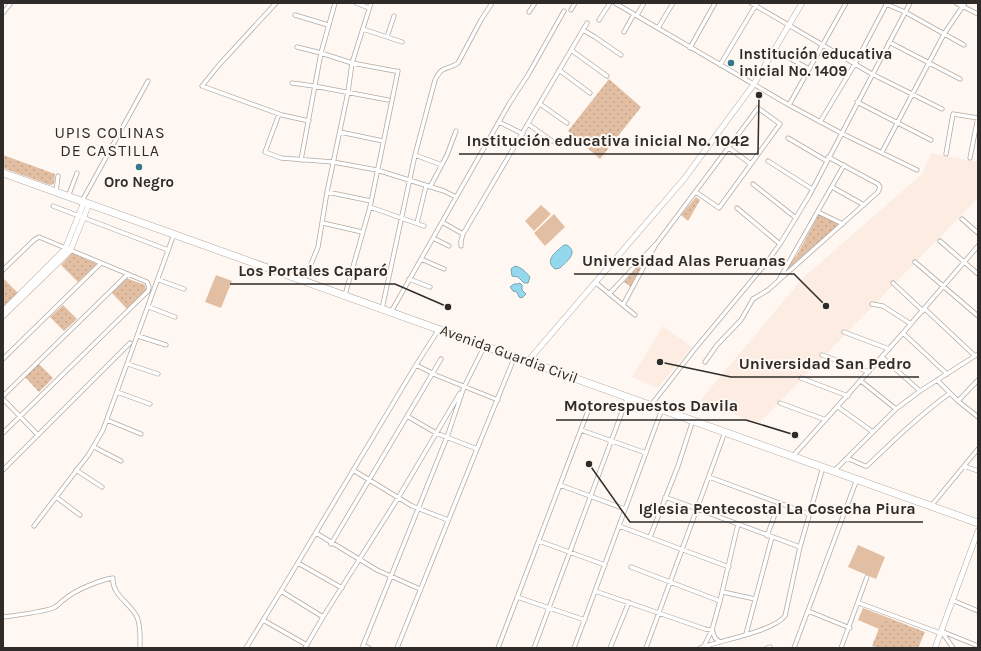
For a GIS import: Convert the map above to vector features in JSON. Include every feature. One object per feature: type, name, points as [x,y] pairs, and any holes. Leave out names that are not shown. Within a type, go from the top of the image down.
[{"type":"highway","name":"Avenida Guardia Civil","points":[[3,173],[628,396],[978,523]]},
{"type":"street","points":[[3,14],[11,3]]},
{"type":"street","points":[[276,3],[202,86],[279,114],[309,121]]},
{"type":"street","points":[[301,160],[321,53],[335,3]]},
{"type":"street","points":[[356,3],[369,8]]},
{"type":"street","points":[[304,281],[318,248],[327,192],[348,92],[352,63],[370,3]]},
{"type":"street","points":[[382,309],[415,155],[435,80],[438,73],[443,69],[453,67],[458,63],[492,3]]},
{"type":"street","points":[[529,12],[534,3]]},
{"type":"street","points":[[571,10],[575,3]]},
{"type":"street","points":[[599,20],[610,3]]},
{"type":"street","points":[[615,3],[789,105],[841,133],[917,170]]},
{"type":"street","points":[[624,32],[644,3]]},
{"type":"street","points":[[658,28],[673,3]]},
{"type":"street","points":[[690,48],[715,3]]},
{"type":"street","points":[[751,3],[756,4],[789,26],[872,74],[942,109]]},
{"type":"street","points":[[528,361],[684,179],[754,84],[802,3]]},
{"type":"street","points":[[789,105],[846,3]]},
{"type":"street","points":[[820,122],[855,63],[886,3],[964,45]]},
{"type":"street","points":[[651,405],[780,244],[812,190],[910,3]]},
{"type":"street","points":[[956,3],[964,5],[978,14]]},
{"type":"street","points":[[720,65],[756,4]]},
{"type":"street","points":[[882,152],[944,34],[964,5]]},
{"type":"street","points":[[391,312],[420,259],[564,11]]},
{"type":"street","points":[[295,15],[328,25]]},
{"type":"street","points":[[387,37],[394,16]]},
{"type":"street","points":[[461,246],[460,241],[587,23]]},
{"type":"street","points":[[363,29],[402,42]]},
{"type":"street","points":[[583,30],[621,56]]},
{"type":"street","points":[[889,42],[960,79]]},
{"type":"street","points":[[297,47],[352,63],[396,71],[370,207],[344,295]]},
{"type":"street","points":[[571,50],[607,76]]},
{"type":"street","points":[[775,50],[809,69]]},
{"type":"street","points":[[559,70],[590,93]]},
{"type":"street","points":[[3,316],[67,250],[81,217],[85,202],[148,82]]},
{"type":"street","points":[[292,83],[388,100]]},
{"type":"street","points":[[857,102],[931,140]]},
{"type":"street","points":[[540,104],[567,123]]},
{"type":"street","points":[[609,294],[657,243],[758,108],[780,124],[719,208],[696,192]]},
{"type":"street","points":[[279,114],[265,152],[281,158],[333,162],[377,170],[428,186],[456,197]]},
{"type":"street","points":[[946,154],[953,114],[978,117],[970,158]]},
{"type":"street","points":[[499,122],[523,134]]},
{"type":"street","points":[[528,124],[552,141]]},
{"type":"street","points":[[417,223],[428,186],[442,165],[456,131]]},
{"type":"street","points":[[340,132],[383,140]]},
{"type":"street","points":[[705,362],[717,345],[741,320],[753,299],[768,290],[876,195],[879,190],[880,186],[875,182],[788,138]]},
{"type":"street","points":[[729,148],[751,164]]},
{"type":"street","points":[[415,155],[442,165]]},
{"type":"street","points":[[768,161],[812,190]]},
{"type":"street","points":[[778,280],[844,165]]},
{"type":"street","points":[[68,196],[77,173]]},
{"type":"street","points":[[56,192],[58,176]]},
{"type":"street","points":[[753,184],[796,218]]},
{"type":"street","points":[[832,187],[864,205]]},
{"type":"street","points":[[327,192],[371,201]]},
{"type":"street","points":[[53,206],[168,250]]},
{"type":"street","points":[[370,207],[424,226]]},
{"type":"street","points":[[737,208],[780,244]]},
{"type":"street","points":[[818,212],[843,224]]},
{"type":"street","points":[[962,219],[978,233]]},
{"type":"street","points":[[442,222],[464,234]]},
{"type":"street","points":[[323,223],[362,232]]},
{"type":"street","points":[[34,526],[94,447],[103,430],[159,280],[174,234]]},
{"type":"street","points":[[3,270],[38,237],[147,282],[149,286],[148,291],[3,433]]},
{"type":"street","points":[[433,238],[449,246]]},
{"type":"street","points":[[940,241],[978,274]]},
{"type":"street","points":[[623,305],[657,243]]},
{"type":"street","points":[[793,456],[924,310],[978,246]]},
{"type":"street","points":[[3,311],[67,250]]},
{"type":"street","points":[[420,259],[444,269]]},
{"type":"street","points":[[915,262],[978,316]]},
{"type":"street","points":[[3,359],[101,263]]},
{"type":"street","points":[[3,396],[128,274]]},
{"type":"street","points":[[409,279],[430,287]]},
{"type":"street","points":[[159,280],[184,289]]},
{"type":"street","points":[[595,282],[635,315]]},
{"type":"street","points":[[834,471],[896,409],[920,391],[977,355],[893,283]]},
{"type":"street","points":[[872,304],[883,306],[911,324]]},
{"type":"street","points":[[149,307],[175,316]]},
{"type":"street","points":[[246,648],[439,329]]},
{"type":"street","points":[[844,332],[889,349]]},
{"type":"street","points":[[903,333],[947,374]]},
{"type":"street","points":[[138,336],[166,345]]},
{"type":"street","points":[[3,470],[130,343]]},
{"type":"street","points":[[263,620],[306,646],[323,616],[398,498],[464,387],[485,345]]},
{"type":"street","points":[[822,355],[869,372]]},
{"type":"street","points":[[397,648],[476,449],[498,400],[515,356]]},
{"type":"street","points":[[882,357],[920,391]]},
{"type":"street","points":[[331,544],[441,359]]},
{"type":"street","points":[[128,364],[158,374]]},
{"type":"street","points":[[416,365],[432,374],[498,400]]},
{"type":"street","points":[[802,378],[848,396]]},
{"type":"street","points":[[937,380],[958,401],[978,417]]},
{"type":"street","points":[[958,401],[978,380]]},
{"type":"street","points":[[861,381],[896,409]]},
{"type":"street","points":[[369,648],[362,647],[447,437],[464,387]]},
{"type":"street","points":[[117,392],[150,404]]},
{"type":"street","points":[[847,458],[867,466],[901,432],[929,408],[950,393]]},
{"type":"street","points":[[534,648],[628,396]]},
{"type":"street","points":[[3,399],[38,435]]},
{"type":"street","points":[[780,403],[826,420]]},
{"type":"street","points":[[498,648],[591,404]]},
{"type":"street","points":[[838,407],[873,432]]},
{"type":"street","points":[[574,648],[662,409]]},
{"type":"street","points":[[407,416],[436,433],[476,449]]},
{"type":"street","points":[[107,420],[141,434]]},
{"type":"street","points":[[650,537],[678,466],[694,420]]},
{"type":"street","points":[[581,430],[646,453]]},
{"type":"street","points":[[646,648],[725,432]]},
{"type":"street","points":[[94,447],[121,461]]},
{"type":"street","points":[[930,506],[978,449]]},
{"type":"street","points":[[964,466],[978,471]]},
{"type":"street","points":[[702,647],[746,634],[776,623],[785,616],[800,547],[823,467]]},
{"type":"street","points":[[76,470],[102,487]]},
{"type":"street","points":[[353,470],[418,509],[448,520]]},
{"type":"street","points":[[708,477],[809,514]]},
{"type":"street","points":[[794,648],[857,479]]},
{"type":"street","points":[[560,485],[625,509]]},
{"type":"street","points":[[56,497],[80,515]]},
{"type":"street","points":[[665,497],[800,547]]},
{"type":"street","points":[[767,536],[779,503]]},
{"type":"street","points":[[702,647],[712,630],[723,592],[738,524]]},
{"type":"street","points":[[619,526],[729,567]]},
{"type":"street","points":[[935,648],[978,531]]},
{"type":"street","points":[[316,533],[331,544],[377,570],[420,589]]},
{"type":"street","points":[[746,634],[772,537]]},
{"type":"street","points":[[539,541],[605,565]]},
{"type":"street","points":[[298,563],[342,588]]},
{"type":"street","points":[[631,567],[720,601]]},
{"type":"street","points":[[3,617],[52,609],[58,606],[65,598],[86,587],[105,579],[113,578],[116,590],[137,618],[140,628],[140,648]]},
{"type":"street","points":[[841,648],[850,628],[867,578]]},
{"type":"street","points":[[282,590],[323,616]]},
{"type":"street","points":[[595,591],[705,629],[712,630]]},
{"type":"street","points":[[723,592],[755,599]]},
{"type":"street","points":[[517,597],[585,620]]},
{"type":"street","points":[[952,600],[978,611]]},
{"type":"street","points":[[610,648],[629,602]]},
{"type":"street","points":[[859,603],[978,646]]},
{"type":"street","points":[[808,612],[850,628]]},
{"type":"street","points":[[712,630],[715,638],[720,642]]},
{"type":"street","points":[[940,632],[953,648]]},
{"type":"shaded area","points":[[609,79],[641,107],[600,159],[568,131]]},
{"type":"shaded area","points":[[931,153],[978,162],[978,198],[759,423],[699,402],[803,278],[922,174]]},
{"type":"shaded area","points":[[3,155],[55,174],[54,184],[50,185],[3,168]]},
{"type":"shaded area","points":[[696,197],[700,200],[688,221],[681,215]]},
{"type":"shaded area","points":[[541,205],[551,214],[534,231],[525,221]]},
{"type":"shaded area","points":[[554,214],[565,227],[545,246],[534,233]]},
{"type":"shaded area","points":[[819,214],[840,224],[786,271],[785,270],[797,255]]},
{"type":"shaded area","points":[[72,253],[97,264],[78,282],[61,265]]},
{"type":"shaded area","points":[[650,253],[631,287],[624,282]]},
{"type":"shaded area","points":[[216,275],[232,281],[221,308],[205,302]]},
{"type":"shaded area","points":[[3,278],[18,293],[3,307]]},
{"type":"shaded area","points":[[126,278],[145,285],[146,290],[127,309],[111,292]]},
{"type":"shaded area","points":[[63,305],[77,319],[64,331],[50,317]]},
{"type":"shaded area","points":[[663,326],[692,347],[658,388],[632,377]]},
{"type":"shaded area","points":[[39,364],[53,378],[39,392],[25,377]]},
{"type":"shaded area","points":[[858,545],[885,557],[876,579],[848,567]]},
{"type":"shaded area","points":[[863,608],[884,616],[879,629],[858,620]]},
{"type":"shaded area","points":[[884,616],[925,632],[918,648],[877,648],[872,646]]},
{"type":"water","points":[[564,245],[567,245],[572,251],[571,257],[560,268],[555,269],[550,262],[552,256]]},
{"type":"water","points":[[515,266],[519,267],[530,277],[528,283],[524,283],[518,277],[512,276],[511,269]]},
{"type":"water","points":[[520,283],[522,285],[522,290],[526,294],[522,298],[519,297],[517,292],[513,291],[510,287],[514,284]]},
{"type":"place","name":"Institución educativa inicial No. 1409","points":[[731,63]]},
{"type":"place","name":"Institución educativa inicial No. 1042","points":[[759,95]]},
{"type":"place","name":"Oro Negro","points":[[139,167]]},
{"type":"place","name":"Universidad Alas Peruanas","points":[[826,306]]},
{"type":"place","name":"Los Portales Caparó","points":[[448,307]]},
{"type":"place","name":"Universidad San Pedro","points":[[660,362]]},
{"type":"place","name":"Motorespuestos Davila","points":[[795,435]]},
{"type":"place","name":"Iglesia Pentecostal La Cosecha Piura","points":[[589,464]]},
{"type":"district","name":"UPIS COLINAS DE CASTILLA","points":[[110,141]]}]
